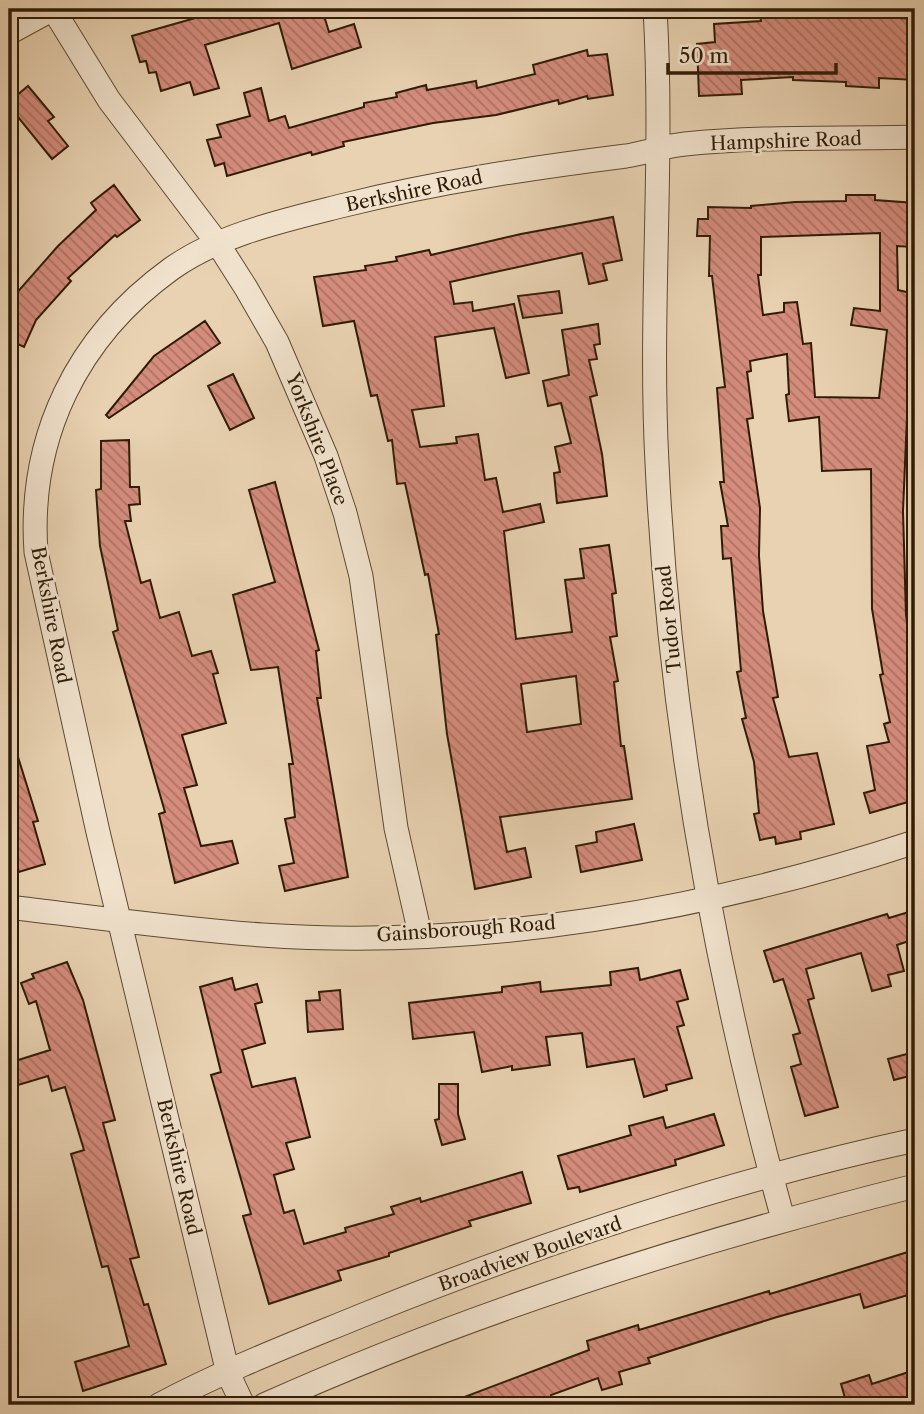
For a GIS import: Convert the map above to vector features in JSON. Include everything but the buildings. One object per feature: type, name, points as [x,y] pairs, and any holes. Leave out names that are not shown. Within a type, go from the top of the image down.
[{"type":"street","points":[[9,33],[53,9]]},
{"type":"street","name":"Yorkshire Place","points":[[53,9],[109,100],[218,244],[277,342],[316,432],[345,513],[365,600],[396,828],[419,934]]},
{"type":"street","name":"Tudor Road","points":[[655,9],[657,150],[653,278],[662,544],[685,756],[709,899],[783,1219]]},
{"type":"street","name":"Hampshire Road","points":[[657,150],[683,144],[915,137]]},
{"type":"street","name":"Berkshire Road","points":[[243,1405],[228,1373],[98,832],[36,552],[34,517],[42,456],[52,418],[87,351],[114,318],[172,268],[218,244],[262,228],[380,196],[482,176],[657,150]]},
{"type":"street","name":"Gainsborough Road","points":[[9,907],[263,935],[361,937],[533,926],[709,899],[838,867],[915,842]]},
{"type":"street","name":"Broadview Boulevard","points":[[159,1405],[435,1286],[543,1246],[771,1176],[915,1140]]},
{"type":"street","points":[[264,1405],[452,1327],[558,1288],[783,1219],[915,1186]]}]
